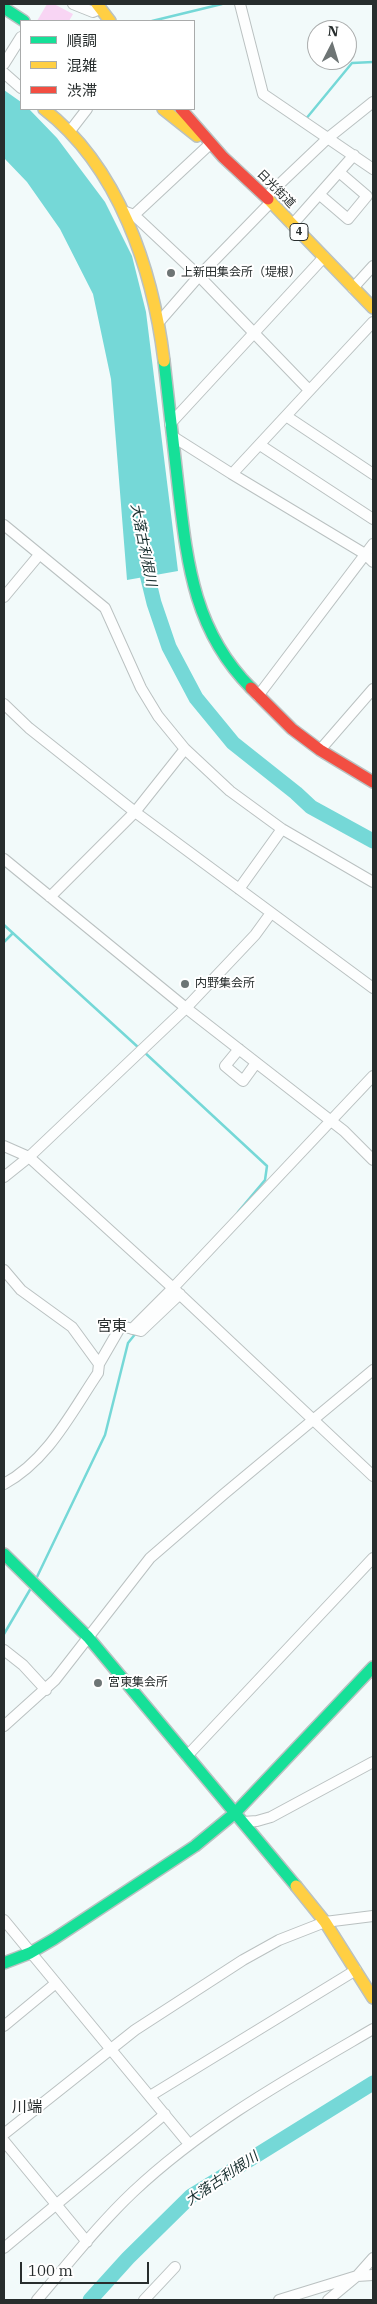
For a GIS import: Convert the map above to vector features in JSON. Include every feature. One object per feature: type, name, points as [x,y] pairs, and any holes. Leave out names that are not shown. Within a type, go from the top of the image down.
[{"type":"main road","points":[[98,6],[109,20]]},
{"type":"main road","points":[[4,8],[22,20]]},
{"type":"main road","points":[[45,110],[70,131],[128,213],[159,322],[188,566],[203,615],[215,641],[243,680],[292,728],[320,750],[373,782]]},
{"type":"main road","points":[[164,110],[223,157]]},
{"type":"main road","name":"日光街道","points":[[182,110],[223,157],[269,200],[373,308]]},
{"type":"main road","points":[[4,1554],[88,1637],[239,1817],[325,1922],[373,1998]]},
{"type":"main road","points":[[4,1963],[54,1939],[239,1817],[373,1667]]},
{"type":"street","points":[[72,4],[93,12],[98,6]]},
{"type":"street","points":[[240,4],[263,94],[373,169]]},
{"type":"street","points":[[4,64],[20,39]]},
{"type":"street","points":[[4,74],[20,87]]},
{"type":"street","points":[[159,322],[199,276],[328,138],[373,102]]},
{"type":"street","points":[[70,131],[86,110]]},
{"type":"street","points":[[208,145],[128,213],[199,276],[309,390]]},
{"type":"street","points":[[292,225],[354,155]]},
{"type":"street","points":[[320,195],[348,219],[367,196],[339,172]]},
{"type":"street","points":[[170,424],[324,258]]},
{"type":"street","points":[[352,288],[373,266]]},
{"type":"street","points":[[232,474],[373,322]]},
{"type":"street","points":[[286,416],[373,474]]},
{"type":"street","points":[[172,436],[366,554],[373,562]]},
{"type":"street","points":[[260,445],[373,519]]},
{"type":"street","points":[[4,525],[105,608],[141,688],[158,716],[185,749],[230,791],[282,829],[373,882]]},
{"type":"street","points":[[258,696],[373,544]]},
{"type":"street","points":[[4,597],[40,555]]},
{"type":"street","points":[[320,750],[373,689]]},
{"type":"street","points":[[4,704],[29,728],[135,812],[373,988]]},
{"type":"street","points":[[50,897],[135,812],[185,749]]},
{"type":"street","points":[[239,889],[282,829]]},
{"type":"street","points":[[4,859],[186,1008],[331,1121],[373,1160]]},
{"type":"street","points":[[4,1176],[29,1157],[186,1008],[254,935],[271,913]]},
{"type":"street","points":[[238,1049],[225,1066],[243,1081],[256,1063]]},
{"type":"street","points":[[4,1484],[30,1466],[54,1439],[98,1373],[99,1364],[121,1326],[142,1331],[373,1076]]},
{"type":"street","points":[[4,1146],[29,1157],[177,1291],[373,1476]]},
{"type":"street","points":[[4,1270],[21,1290],[72,1327],[99,1364]]},
{"type":"street","points":[[4,1726],[46,1690],[150,1558],[373,1370]]},
{"type":"street","points":[[187,1756],[373,1558]]},
{"type":"street","points":[[4,1650],[23,1665],[46,1690]]},
{"type":"street","points":[[239,1817],[256,1821],[271,1817],[373,1762]]},
{"type":"street","points":[[4,2134],[135,2030],[242,1960],[279,1940],[325,1922],[373,1916]]},
{"type":"street","points":[[4,1920],[189,2144]]},
{"type":"street","points":[[150,2096],[356,1970]]},
{"type":"street","points":[[4,2026],[56,1983]]},
{"type":"street","points":[[37,2300],[133,2192],[189,2144],[250,2101],[373,2029]]},
{"type":"street","points":[[4,2248],[165,2114]]},
{"type":"street","points":[[4,2141],[87,2242]]},
{"type":"street","points":[[328,2300],[357,2276],[373,2258]]},
{"type":"street","points":[[144,2300],[175,2267]]},
{"type":"street","points":[[279,2300],[357,2276],[373,2275]]},
{"type":"shaded area","points":[[47,4],[54,4],[73,14],[70,20],[38,20]]},
{"type":"water","points":[[4,90],[20,101],[20,110],[30,110],[57,138],[105,202],[132,256],[146,312],[178,571],[127,580],[111,379],[93,294],[60,229],[27,182],[4,158]]},
{"type":"waterway","points":[[156,20],[222,4]]},
{"type":"waterway","points":[[305,120],[352,63],[373,62]]},
{"type":"waterway","name":"大落古利根川","points":[[143,558],[154,603],[169,647],[196,698],[233,743],[311,807],[373,841]]},
{"type":"waterway","points":[[4,925],[139,1048]]},
{"type":"waterway","points":[[4,942],[13,933]]},
{"type":"waterway","points":[[143,1051],[267,1166],[265,1180],[238,1212]]},
{"type":"waterway","points":[[36,1579],[105,1435],[128,1343],[136,1333]]},
{"type":"waterway","points":[[4,1634],[31,1588]]},
{"type":"waterway","name":"大落古利根川","points":[[90,2300],[128,2258],[191,2196],[373,2083]]},
{"type":"traffic: fast","points":[[4,8],[22,20]]},
{"type":"traffic: fast","points":[[164,361],[185,541],[196,593],[216,642],[232,666],[251,688]]},
{"type":"traffic: fast","points":[[4,1554],[88,1637],[296,1886]]},
{"type":"traffic: fast","points":[[4,1963],[30,1953],[54,1939],[195,1846],[235,1813],[373,1667]]},
{"type":"traffic: slow","points":[[97,4],[109,20]]},
{"type":"traffic: slow","points":[[45,110],[70,133],[93,160],[112,190],[128,223],[151,291],[164,361]]},
{"type":"traffic: slow","points":[[164,110],[197,136]]},
{"type":"traffic: slow","points":[[268,199],[373,308]]},
{"type":"traffic: slow","points":[[296,1886],[325,1922],[373,1998]]},
{"type":"traffic: jam","points":[[182,110],[223,157],[268,199]]},
{"type":"traffic: jam","points":[[251,688],[292,729],[320,750],[373,782]]},
{"type":"place","name":"上新田集会所（堤根）","points":[[171,273]]},
{"type":"place","name":"内野集会所","points":[[185,984]]},
{"type":"place","name":"宮東集会所","points":[[98,1683]]},
{"type":"district","name":"宮東","points":[[112,1327]]},
{"type":"district","name":"川端","points":[[27,2108]]}]
